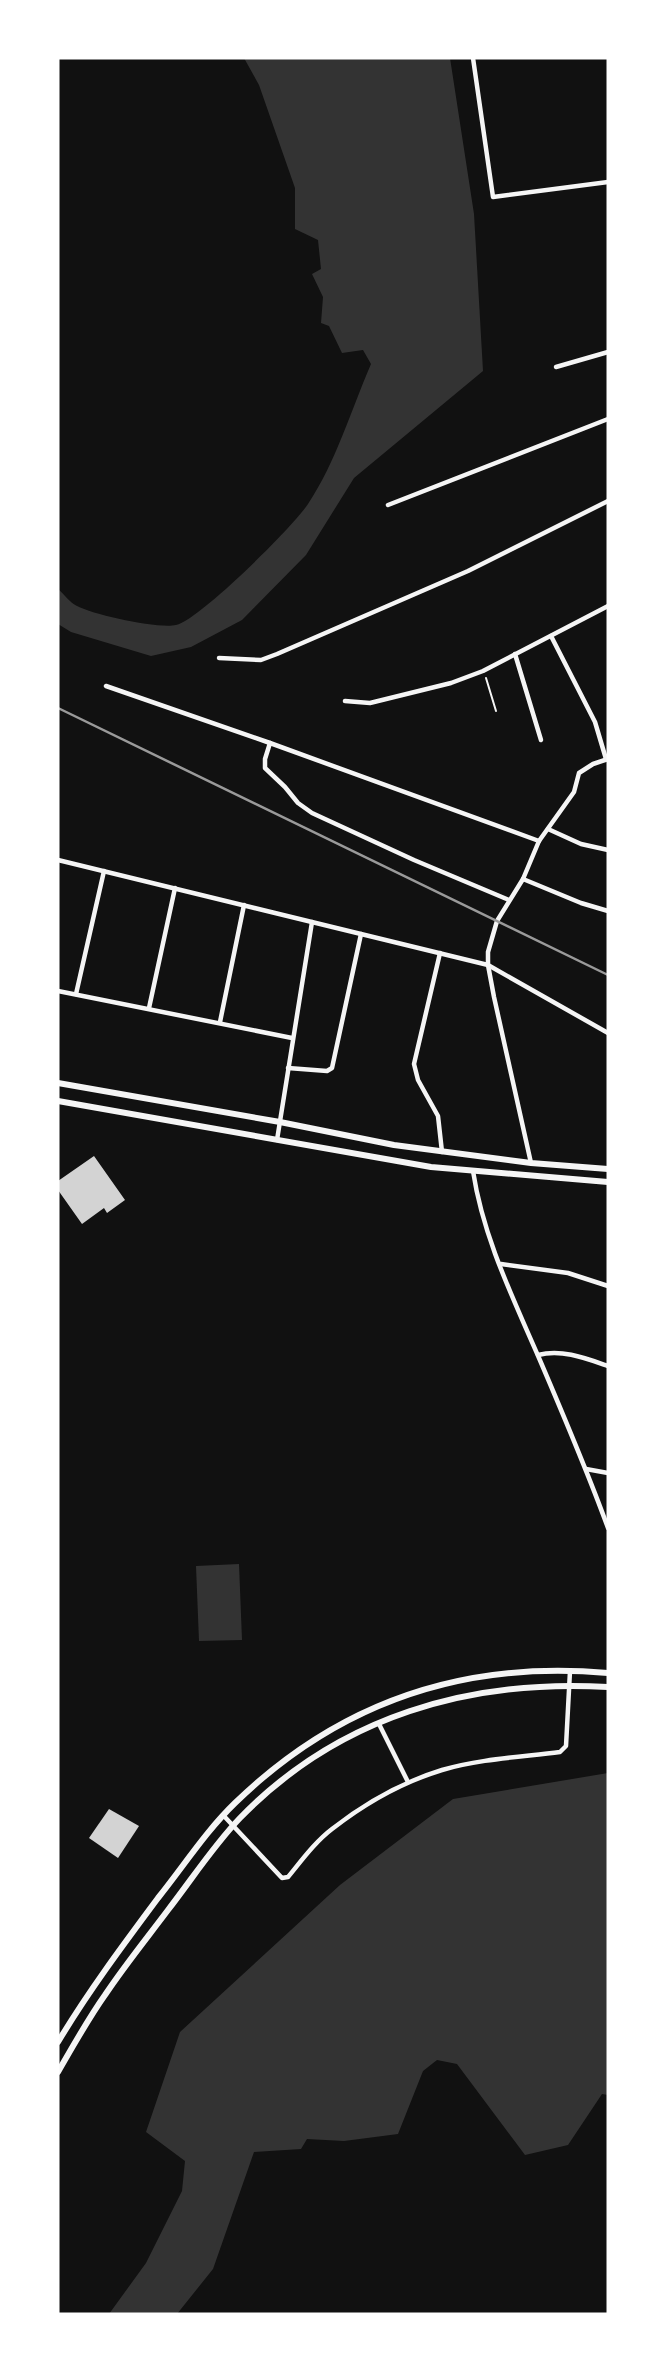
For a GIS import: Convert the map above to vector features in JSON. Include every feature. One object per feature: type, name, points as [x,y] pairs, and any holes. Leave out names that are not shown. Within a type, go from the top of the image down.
[{"type":"main road","points":[[58,1083],[394,1145],[531,1163],[608,1169]]},
{"type":"main road","points":[[58,1101],[432,1167],[608,1182]]},
{"type":"main road","points":[[68,2054],[58,2044],[97,1979],[223,1815],[286,1758],[331,1728],[369,1709],[437,1685],[486,1675],[570,1669],[608,1673]]},
{"type":"main road","points":[[58,2072],[104,1996],[233,1826],[310,1760],[378,1722],[457,1697],[529,1687],[608,1687]]},
{"type":"street","points":[[473,58],[492,196],[495,198],[608,182]]},
{"type":"street","points":[[556,368],[608,352]]},
{"type":"street","points":[[388,505],[608,419]]},
{"type":"street","points":[[219,658],[261,660],[277,654],[468,571],[608,501]]},
{"type":"street","points":[[345,701],[370,703],[451,683],[483,671],[608,606]]},
{"type":"street","points":[[531,1163],[488,965],[491,939],[497,921],[523,878],[539,841],[574,792],[579,773],[607,759],[595,722],[551,636]]},
{"type":"street","points":[[515,654],[541,740]]},
{"type":"street","points":[[106,686],[539,841]]},
{"type":"street","points":[[270,743],[265,768],[298,803],[312,813],[509,900]]},
{"type":"street","points":[[548,828],[581,844],[608,850]]},
{"type":"street","points":[[58,860],[488,965],[608,1033]]},
{"type":"street","points":[[76,994],[104,871]]},
{"type":"street","points":[[523,878],[581,903],[608,911]]},
{"type":"street","points":[[149,1008],[175,888]]},
{"type":"street","points":[[220,1022],[244,905]]},
{"type":"street","points":[[277,1140],[312,922]]},
{"type":"street","points":[[288,1068],[327,1071],[332,1068],[361,934]]},
{"type":"street","points":[[440,953],[414,1064],[418,1080],[438,1116],[442,1152]]},
{"type":"street","points":[[58,991],[292,1038]]},
{"type":"street","points":[[473,1171],[479,1207],[500,1264],[608,1528]]},
{"type":"street","points":[[500,1264],[568,1273],[608,1286]]},
{"type":"street","points":[[538,1355],[562,1353],[608,1366]]},
{"type":"street","points":[[586,1469],[608,1473]]},
{"type":"street","points":[[223,1815],[285,1878],[332,1829],[408,1782],[474,1763],[560,1752],[566,1745],[570,1669]]},
{"type":"street","points":[[378,1722],[408,1782]]},
{"type":"path","points":[[483,671],[496,711]]},
{"type":"shaded area","points":[[244,58],[450,58],[474,214],[483,371],[354,478],[306,555],[242,620],[191,647],[151,656],[71,632],[58,624],[58,589],[77,606],[111,617],[167,626],[188,619],[245,571],[308,504],[335,453],[371,364],[363,350],[342,353],[329,326],[321,323],[323,297],[312,274],[321,269],[318,240],[295,229],[295,188],[259,85]]},
{"type":"shaded area","points":[[239,1564],[242,1640],[199,1641],[196,1566]]},
{"type":"shaded area","points":[[608,1773],[608,2095],[602,2094],[568,2145],[525,2155],[457,2064],[437,2060],[423,2071],[398,2134],[344,2141],[307,2139],[301,2149],[254,2152],[213,2269],[177,2314],[109,2314],[146,2263],[182,2191],[185,2161],[146,2132],[180,2032],[340,1885],[453,1799]]},
{"type":"building","points":[[94,1156],[125,1200],[107,1213],[104,1208],[82,1224],[58,1190],[58,1181]]},
{"type":"building","points":[[109,1809],[139,1826],[118,1858],[89,1838]]},
{"type":"railway","points":[[58,708],[608,975]]}]
